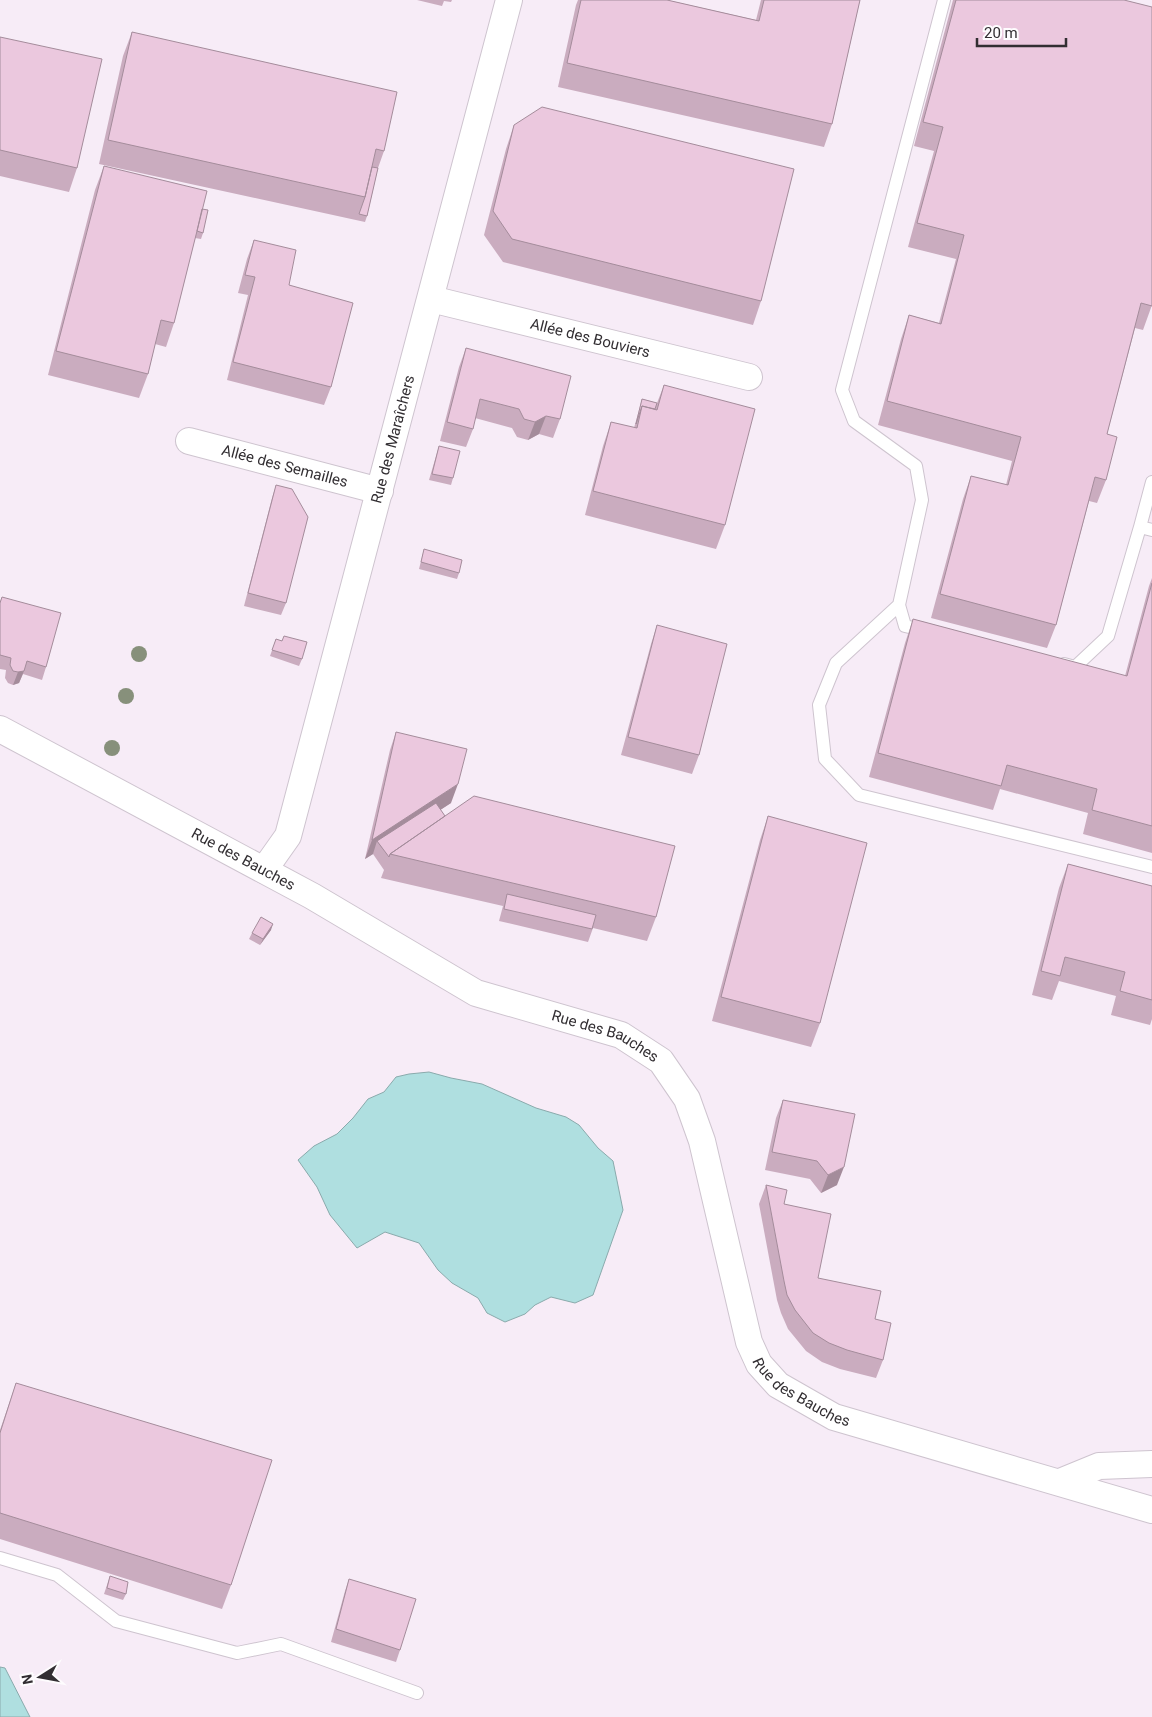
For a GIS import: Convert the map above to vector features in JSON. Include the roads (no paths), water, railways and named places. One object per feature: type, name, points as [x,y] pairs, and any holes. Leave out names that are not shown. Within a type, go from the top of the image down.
[{"type":"street","name":"Rue des Maraîchers","points":[[264,870],[288,836],[509,0]]},
{"type":"street","name":"Allée des Bouviers","points":[[431,299],[749,377]]},
{"type":"street","name":"Allée des Semailles","points":[[189,441],[380,491]]},
{"type":"street","name":"Rue des Bauches","points":[[0,728],[312,896],[476,993],[621,1035],[661,1061],[687,1099],[702,1141],[749,1342],[759,1364],[778,1385],[834,1416],[1152,1510]]},
{"type":"street","points":[[1060,1482],[1099,1466],[1152,1464]]},
{"type":"lane","points":[[943,635],[905,626],[899,605],[922,500],[916,466],[854,421],[842,390],[944,0]]},
{"type":"lane","points":[[1056,662],[1075,667],[1108,636],[1146,529],[1152,482]]},
{"type":"lane","points":[[899,605],[836,663],[819,705],[825,759],[859,795],[1152,867]]},
{"type":"lane","points":[[0,1558],[56,1575],[116,1621],[237,1653],[281,1644],[417,1693]]}]
